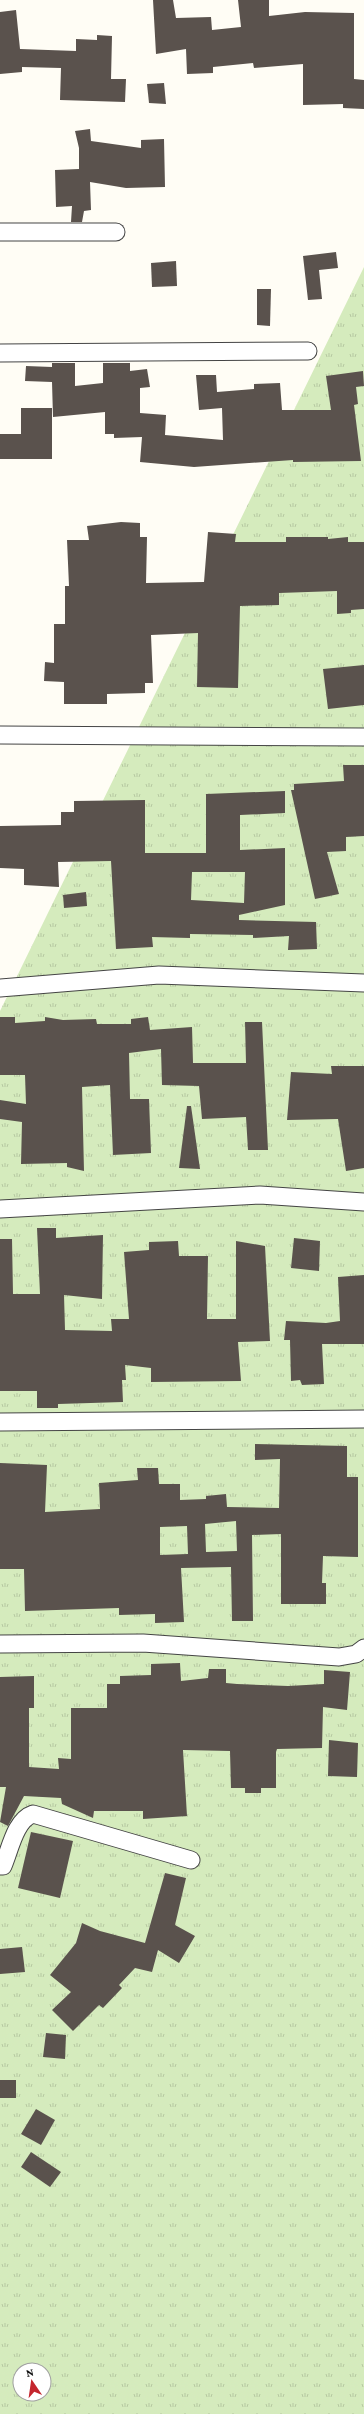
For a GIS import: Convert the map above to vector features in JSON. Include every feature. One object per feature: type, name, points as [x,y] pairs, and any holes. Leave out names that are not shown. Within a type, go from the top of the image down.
[{"type":"street","points":[[0,232],[116,232]]},
{"type":"street","points":[[0,353],[308,351]]},
{"type":"street","points":[[0,735],[364,737]]},
{"type":"street","points":[[0,988],[159,975],[364,983]]},
{"type":"street","points":[[0,1209],[260,1195],[364,1202]]},
{"type":"street","points":[[0,1422],[364,1419]]},
{"type":"street","points":[[0,1644],[143,1643],[339,1657],[356,1654],[364,1648]]},
{"type":"street","points":[[0,1866],[3,1866],[21,1823],[26,1816],[33,1814],[191,1860]]},
{"type":"green space","points":[[364,267],[364,2414],[0,2414],[0,1011]]},
{"type":"building","points":[[153,0],[173,0],[176,18],[211,17],[212,30],[241,27],[238,0],[269,0],[269,16],[305,12],[354,13],[354,79],[364,80],[364,109],[343,108],[343,104],[303,105],[303,64],[254,68],[253,63],[213,67],[213,73],[187,74],[186,49],[156,54]]},
{"type":"building","points":[[16,10],[20,49],[76,51],[76,39],[97,40],[97,35],[112,36],[111,79],[126,79],[125,102],[60,100],[61,68],[22,67],[22,72],[0,74],[0,12]]},
{"type":"building","points":[[164,83],[166,104],[149,103],[147,84]]},
{"type":"building","points":[[90,129],[91,141],[141,148],[141,140],[164,139],[165,187],[126,188],[90,182],[91,210],[84,211],[82,222],[71,222],[72,206],[56,207],[55,170],[79,169],[79,148],[75,131]]},
{"type":"building","points":[[336,252],[338,268],[319,270],[322,299],[308,300],[303,256]]},
{"type":"building","points":[[176,261],[177,286],[152,287],[151,263]]},
{"type":"building","points":[[257,289],[271,289],[270,326],[257,325]]},
{"type":"building","points":[[52,363],[75,363],[75,386],[103,383],[103,363],[130,363],[130,371],[147,369],[150,387],[140,388],[140,413],[166,415],[165,435],[223,440],[222,408],[199,410],[196,375],[216,375],[217,392],[254,389],[254,384],[280,383],[282,410],[331,410],[326,376],[363,371],[364,386],[356,387],[358,404],[354,405],[361,461],[293,462],[293,460],[194,467],[140,462],[142,437],[114,438],[114,434],[105,434],[105,412],[53,417],[52,382],[25,381],[26,366],[52,367]]},
{"type":"building","points":[[21,408],[52,408],[52,459],[0,459],[0,434],[21,434]]},
{"type":"building","points":[[121,522],[140,523],[140,537],[147,537],[146,583],[204,582],[208,532],[236,534],[235,542],[286,542],[286,537],[328,537],[328,539],[348,537],[348,542],[364,542],[364,609],[351,610],[351,613],[337,614],[337,591],[279,593],[279,605],[240,606],[238,688],[197,687],[198,633],[151,635],[153,683],[145,683],[145,693],[107,694],[107,704],[64,704],[64,682],[44,681],[45,662],[54,663],[54,624],[65,624],[65,586],[69,586],[67,540],[89,540],[87,526]]},
{"type":"building","points":[[364,665],[364,705],[328,709],[323,669]]},
{"type":"building","points":[[343,765],[364,765],[364,836],[346,837],[346,851],[327,852],[339,894],[315,899],[291,790],[294,790],[294,784],[344,781]]},
{"type":"building","points":[[285,791],[285,813],[240,815],[240,850],[285,848],[285,905],[239,915],[239,920],[316,922],[317,949],[288,950],[289,936],[253,938],[253,935],[190,934],[190,938],[152,937],[153,947],[116,949],[111,861],[58,862],[59,887],[24,885],[24,869],[0,868],[0,826],[61,825],[61,812],[74,812],[74,801],[145,800],[145,853],[206,853],[206,794]],"holes":[[[192,872],[245,872],[244,903],[191,900]]]},
{"type":"building","points":[[86,892],[87,906],[64,908],[63,895]]},
{"type":"building","points":[[0,1017],[15,1017],[15,1023],[45,1021],[45,1017],[63,1020],[96,1019],[97,1024],[131,1024],[131,1019],[148,1017],[150,1030],[192,1027],[193,1063],[246,1063],[245,1022],[262,1022],[268,1150],[248,1150],[246,1117],[202,1119],[199,1086],[162,1085],[161,1049],[129,1053],[130,1099],[149,1099],[151,1153],[113,1155],[110,1085],[82,1087],[84,1171],[67,1167],[67,1163],[21,1164],[22,1122],[0,1119],[0,1100],[26,1104],[25,1075],[0,1075]]},
{"type":"building","points":[[331,1066],[364,1066],[364,1168],[346,1171],[338,1119],[287,1120],[291,1072],[332,1074]]},
{"type":"building","points":[[187,1106],[191,1106],[200,1169],[179,1168]]},
{"type":"building","points":[[37,1228],[56,1228],[56,1238],[103,1235],[102,1299],[64,1295],[65,1330],[112,1331],[111,1319],[129,1319],[124,1252],[149,1250],[149,1242],[178,1241],[179,1256],[208,1256],[207,1319],[236,1319],[236,1241],[265,1246],[270,1341],[238,1342],[241,1381],[151,1382],[151,1368],[125,1365],[126,1380],[122,1380],[123,1402],[58,1404],[58,1408],[37,1408],[37,1391],[0,1391],[0,1239],[12,1239],[13,1294],[40,1294]]},
{"type":"building","points":[[294,1238],[320,1241],[319,1271],[291,1268]]},
{"type":"building","points":[[364,1275],[364,1344],[322,1344],[324,1384],[302,1385],[300,1380],[291,1381],[290,1340],[284,1340],[286,1321],[326,1323],[340,1321],[338,1277]]},
{"type":"building","points":[[255,1444],[347,1446],[347,1477],[358,1477],[358,1557],[323,1556],[322,1583],[326,1583],[326,1604],[281,1604],[281,1534],[252,1535],[253,1621],[232,1621],[231,1567],[181,1568],[184,1622],[155,1623],[155,1614],[119,1615],[119,1608],[25,1611],[24,1569],[0,1569],[0,1463],[47,1465],[45,1512],[100,1509],[99,1483],[138,1480],[137,1468],[158,1468],[159,1484],[180,1484],[180,1500],[206,1499],[206,1496],[226,1494],[227,1507],[279,1508],[280,1459],[255,1460]],"holes":[[[236,1521],[237,1551],[206,1552],[205,1524]],[[187,1526],[188,1554],[160,1555],[160,1527]]]},
{"type":"building","points":[[180,1663],[181,1681],[208,1678],[209,1669],[226,1669],[226,1683],[237,1684],[288,1686],[324,1684],[324,1670],[350,1672],[347,1710],[323,1707],[322,1748],[277,1749],[276,1788],[261,1788],[261,1793],[245,1793],[245,1788],[231,1788],[230,1751],[183,1750],[187,1816],[143,1819],[143,1811],[94,1811],[93,1818],[62,1804],[61,1798],[24,1796],[8,1826],[0,1822],[6,1787],[0,1787],[0,1677],[34,1676],[34,1708],[29,1708],[29,1767],[59,1769],[58,1758],[71,1759],[71,1708],[107,1708],[107,1684],[120,1684],[120,1676],[151,1675],[151,1664]]},
{"type":"building","points":[[329,1740],[358,1743],[357,1777],[328,1776]]},
{"type":"building","points":[[31,1832],[73,1841],[60,1898],[18,1888]]},
{"type":"building","points":[[165,1873],[186,1878],[175,1925],[195,1936],[179,1963],[158,1950],[152,1972],[135,1968],[119,1985],[122,1988],[103,2008],[99,2005],[73,2031],[52,2010],[71,1992],[50,1975],[76,1943],[82,1923],[100,1931],[145,1943]]},
{"type":"building","points":[[22,1947],[25,1972],[0,1974],[0,1949]]},
{"type":"building","points":[[46,2033],[66,2035],[65,2059],[43,2057]]},
{"type":"building","points":[[0,2080],[16,2080],[16,2098],[0,2098]]},
{"type":"building","points":[[36,2109],[55,2120],[41,2145],[21,2134]]},
{"type":"building","points":[[31,2152],[61,2172],[50,2187],[21,2167]]}]
